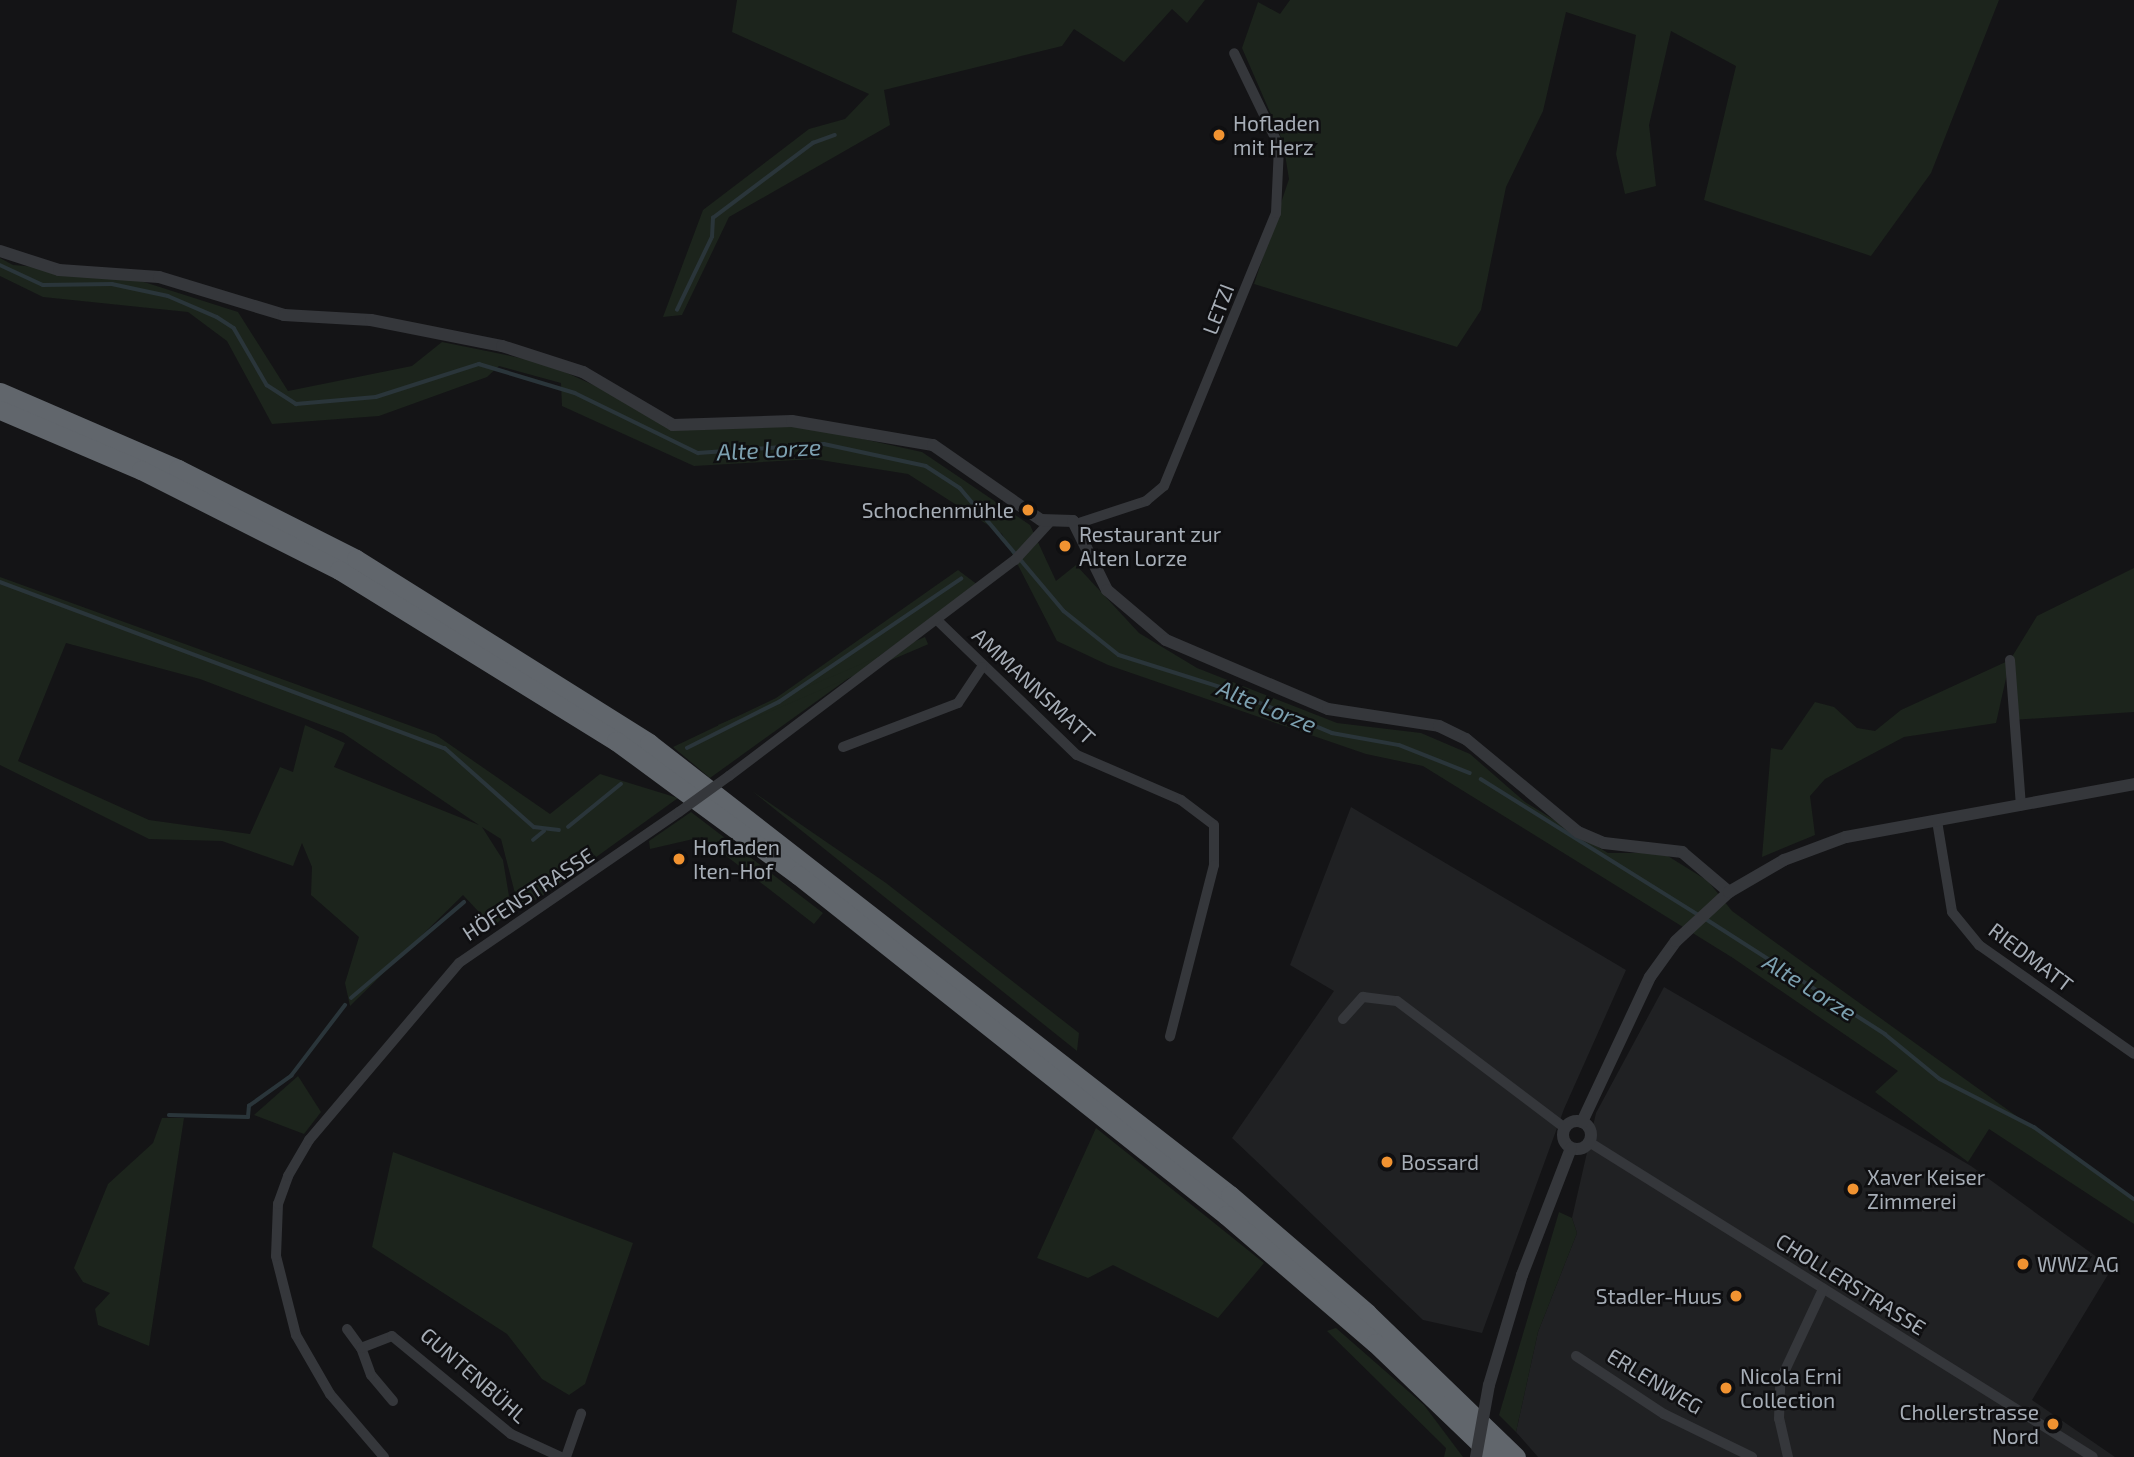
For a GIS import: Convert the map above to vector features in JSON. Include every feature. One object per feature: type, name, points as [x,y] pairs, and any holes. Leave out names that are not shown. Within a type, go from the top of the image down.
[{"type":"highway","points":[[0,392],[178,469],[356,559],[649,743],[1230,1195],[1367,1313],[1516,1457]]},
{"type":"highway","points":[[0,410],[153,476],[339,570],[500,665],[653,767],[1226,1215],[1494,1457]]},
{"type":"street","name":"LETZI","points":[[1076,524],[1146,501],[1164,486],[1276,213],[1279,146],[1234,53]]},
{"type":"street","points":[[0,251],[59,270],[159,277],[284,315],[372,320],[502,346],[583,372],[673,425],[792,421],[919,441],[966,463],[1049,523],[1076,524],[1107,590],[1166,640],[1328,709],[1438,726],[1466,739],[1578,832],[1604,843],[1682,852],[1730,892]]},
{"type":"street","name":"HÖFENSTRASSE","points":[[384,1457],[312,1368],[293,1325],[275,1228],[288,1176],[309,1140],[459,963],[519,918],[560,900],[938,621],[1015,560],[1036,541],[1049,523]]},
{"type":"street","name":"AMMANNSMATT","points":[[938,621],[982,667],[1077,755],[1181,800],[1214,825],[1214,865],[1170,1036]]},
{"type":"street","points":[[2010,660],[2021,806]]},
{"type":"street","points":[[843,747],[958,704],[982,667]]},
{"type":"street","points":[[1565,1128],[1582,1122],[1640,995],[1676,941],[1730,892],[1821,845],[2134,784]]},
{"type":"street","name":"RIEDMATT","points":[[1937,821],[1952,912],[1979,945],[2134,1054]]},
{"type":"street","points":[[1343,1019],[1363,997],[1397,1001],[1565,1128]]},
{"type":"street","points":[[1572,1148],[1589,1143],[1591,1132],[1582,1122]]},
{"type":"street","points":[[1565,1128],[1563,1139],[1572,1148]]},
{"type":"street","name":"CHOLLERSTRASSE","points":[[1589,1143],[2093,1457]]},
{"type":"street","points":[[1476,1457],[1489,1385],[1522,1275],[1572,1148]]},
{"type":"street","points":[[1774,1457],[1787,1455],[1780,1381],[1823,1289]]},
{"type":"street","points":[[346,1329],[361,1348],[371,1375],[394,1401]]},
{"type":"street","name":"GUNTENBÜHL","points":[[361,1348],[402,1339],[511,1434],[563,1457]]},
{"type":"street","name":"ERLENWEG","points":[[1576,1356],[1664,1414],[1752,1457]]},
{"type":"street","points":[[563,1457],[581,1414]]},
{"type":"shaded area","points":[[737,0],[1205,0],[1187,23],[1172,9],[1124,62],[1074,29],[1062,46],[884,90],[890,125],[729,217],[682,315],[663,317],[703,210],[809,129],[845,119],[869,94],[732,32]]},
{"type":"shaded area","points":[[1290,0],[1999,0],[1931,173],[1871,256],[1704,200],[1736,66],[1671,31],[1649,125],[1656,186],[1625,194],[1616,154],[1636,35],[1566,12],[1543,111],[1506,187],[1481,310],[1457,347],[1254,284],[1289,179],[1283,142],[1242,48],[1258,2],[1280,14]]},
{"type":"shaded area","points":[[0,258],[13,265],[119,274],[238,312],[288,391],[412,366],[442,342],[545,363],[631,402],[671,430],[804,426],[922,452],[1030,525],[1056,581],[1076,565],[1139,633],[1197,668],[1337,723],[1421,733],[1470,754],[1525,802],[1608,853],[1663,853],[1708,881],[1732,911],[2134,1201],[2134,1224],[1989,1129],[1968,1162],[1875,1092],[1898,1071],[1733,958],[1423,766],[1366,754],[1108,665],[1057,641],[1002,534],[908,474],[814,459],[694,466],[562,406],[561,383],[499,366],[487,377],[379,416],[272,424],[227,341],[188,312],[43,297],[0,276]]},
{"type":"shaded area","points":[[2134,568],[2134,712],[2011,720],[2009,665],[1996,723],[1904,737],[1825,779],[1810,796],[1815,835],[1762,857],[1771,748],[1782,750],[1815,702],[1834,707],[1857,728],[1875,731],[1901,710],[2010,660],[2037,616]]},
{"type":"shaded area","points":[[958,570],[978,585],[710,778],[673,747],[776,698]]},
{"type":"shaded area","points":[[0,577],[436,735],[550,814],[600,774],[678,798],[538,899],[518,905],[501,839],[482,827],[503,860],[509,896],[505,916],[493,927],[463,895],[350,1006],[345,983],[359,937],[311,895],[312,867],[302,843],[293,866],[222,841],[149,839],[0,765]],"holes":[[[66,643],[200,679],[343,733],[479,825],[334,767],[345,743],[305,725],[293,772],[280,767],[250,834],[149,820],[18,761]]]},
{"type":"shaded area","points":[[925,637],[928,644],[721,732],[718,725]]},
{"type":"shaded area","points":[[752,791],[886,883],[1079,1033],[1077,1051]]},
{"type":"shaded area","points":[[1351,807],[1626,970],[1564,1109],[1482,1333],[1423,1320],[1232,1138],[1334,991],[1290,965]]},
{"type":"shaded area","points":[[691,812],[823,913],[814,924],[702,837],[650,849],[649,841]]},
{"type":"shaded area","points":[[1664,987],[1971,1166],[2112,1268],[2032,1400],[2115,1457],[1538,1457],[1516,1432],[1538,1332],[1577,1233],[1572,1218],[1596,1113]]},
{"type":"shaded area","points":[[298,1076],[321,1112],[304,1134],[254,1115]]},
{"type":"shaded area","points":[[162,1118],[184,1118],[149,1346],[98,1325],[95,1309],[110,1293],[83,1282],[74,1268],[108,1184],[153,1143]]},
{"type":"shaded area","points":[[1096,1128],[1264,1263],[1218,1318],[1113,1265],[1088,1278],[1037,1258]]},
{"type":"shaded area","points":[[393,1152],[633,1243],[585,1384],[569,1395],[542,1379],[507,1334],[372,1247]]},
{"type":"shaded area","points":[[1559,1212],[1572,1218],[1577,1233],[1538,1332],[1516,1432],[1499,1415]]},
{"type":"shaded area","points":[[1336,1328],[1424,1405],[1463,1457],[1444,1457],[1446,1448],[1327,1331]]},
{"type":"waterway","points":[[677,310],[712,237],[713,218],[813,143],[835,135]]},
{"type":"waterway","name":"Alte Lorze","points":[[0,265],[43,285],[112,284],[168,296],[217,317],[234,328],[267,385],[296,404],[376,397],[479,364],[575,393],[698,453],[824,444],[926,466],[960,488],[1064,611],[1119,655],[1227,689],[1332,733],[1399,745],[1470,773]]},
{"type":"waterway","points":[[687,748],[779,702],[961,579]]},
{"type":"waterway","points":[[0,582],[445,748],[534,827],[559,830]]},
{"type":"waterway","name":"Alte Lorze","points":[[1481,779],[1699,915]]},
{"type":"waterway","points":[[568,827],[621,784]]},
{"type":"waterway","points":[[533,840],[544,831]]},
{"type":"waterway","points":[[351,998],[464,902]]},
{"type":"waterway","name":"Alte Lorze","points":[[1706,919],[1885,1034],[1940,1079],[2034,1127],[2134,1199]]},
{"type":"waterway","points":[[169,1115],[248,1117],[249,1106],[291,1076],[345,1005]]},
{"type":"place","name":"Hofladen mit Herz","points":[[1219,135]]},
{"type":"place","name":"Schochenmühle","points":[[1028,510]]},
{"type":"place","name":"Restaurant zur Alten Lorze","points":[[1065,546]]},
{"type":"place","name":"Hofladen Iten-Hof","points":[[679,859]]},
{"type":"place","name":"Bossard","points":[[1387,1162]]},
{"type":"place","name":"Xaver Keiser Zimmerei","points":[[1853,1189]]},
{"type":"place","name":"WWZ AG","points":[[2023,1264]]},
{"type":"place","name":"Stadler-Huus","points":[[1736,1296]]},
{"type":"place","name":"Nicola Erni Collection","points":[[1726,1388]]},
{"type":"place","name":"Chollerstrasse Nord","points":[[2053,1424]]}]
